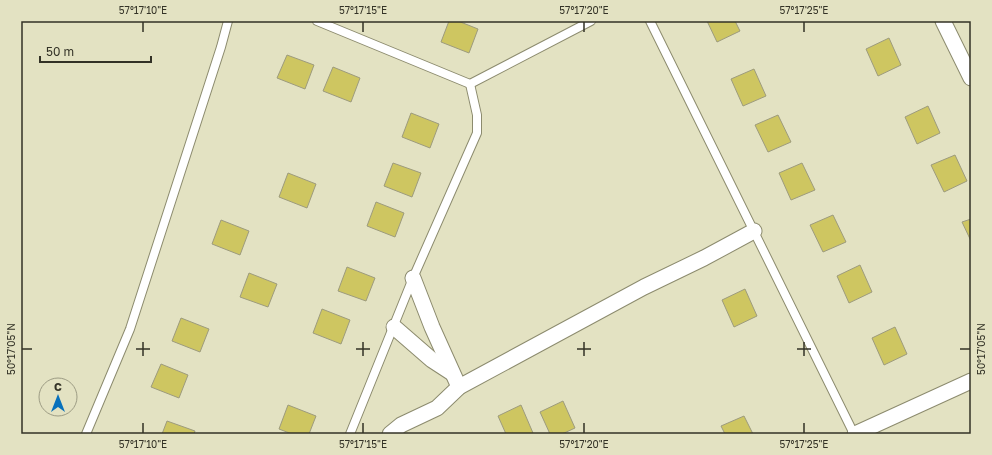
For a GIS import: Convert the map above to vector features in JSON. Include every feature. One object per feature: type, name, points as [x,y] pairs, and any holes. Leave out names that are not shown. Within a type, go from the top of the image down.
[{"type":"street","points":[[943,21],[971,78]]},
{"type":"street","points":[[390,434],[402,425],[437,408],[459,386],[644,287],[704,258],[754,231]]},
{"type":"street","points":[[413,278],[432,327],[459,386]]},
{"type":"street","points":[[394,327],[432,360],[452,373]]},
{"type":"street","points":[[855,434],[971,380]]},
{"type":"lane","points":[[86,434],[130,329],[222,47],[228,21]]},
{"type":"lane","points":[[317,21],[470,84],[591,21]]},
{"type":"lane","points":[[650,21],[855,434]]},
{"type":"lane","points":[[350,434],[413,278],[477,133],[477,115],[470,84]]},
{"type":"building","points":[[449,21],[458,21],[478,29],[469,53],[441,42]]},
{"type":"building","points":[[707,21],[735,21],[740,31],[717,42]]},
{"type":"building","points":[[889,38],[901,65],[878,76],[866,49]]},
{"type":"building","points":[[287,55],[314,65],[305,89],[277,78]]},
{"type":"building","points":[[333,67],[360,78],[351,102],[323,91]]},
{"type":"building","points":[[754,69],[766,96],[743,106],[731,79]]},
{"type":"building","points":[[928,106],[940,133],[917,144],[905,117]]},
{"type":"building","points":[[411,113],[439,124],[430,148],[402,137]]},
{"type":"building","points":[[778,115],[791,142],[768,152],[755,125]]},
{"type":"building","points":[[955,155],[967,181],[944,192],[931,165]]},
{"type":"building","points":[[393,163],[421,173],[412,197],[384,186]]},
{"type":"building","points":[[802,163],[815,190],[791,200],[779,173]]},
{"type":"building","points":[[288,173],[316,184],[307,208],[279,197]]},
{"type":"building","points":[[376,202],[404,213],[395,237],[367,226]]},
{"type":"building","points":[[833,215],[846,242],[823,252],[810,225]]},
{"type":"building","points":[[971,219],[971,241],[962,222]]},
{"type":"building","points":[[221,220],[249,231],[240,255],[212,244]]},
{"type":"building","points":[[860,265],[872,292],[849,303],[837,276]]},
{"type":"building","points":[[347,267],[375,278],[366,301],[338,291]]},
{"type":"building","points":[[249,273],[277,284],[268,307],[240,297]]},
{"type":"building","points":[[745,289],[757,316],[734,327],[722,300]]},
{"type":"building","points":[[322,309],[350,320],[341,344],[313,333]]},
{"type":"building","points":[[181,318],[209,329],[200,352],[172,341]]},
{"type":"building","points":[[895,327],[907,354],[884,365],[872,338]]},
{"type":"building","points":[[161,364],[188,375],[179,398],[151,387]]},
{"type":"building","points":[[563,401],[575,428],[562,434],[550,434],[540,412]]},
{"type":"building","points":[[288,405],[316,416],[309,434],[292,434],[279,429]]},
{"type":"building","points":[[521,405],[533,433],[506,434],[498,416]]},
{"type":"building","points":[[744,416],[753,434],[725,434],[721,426]]},
{"type":"building","points":[[167,421],[195,431],[194,434],[162,434]]}]
